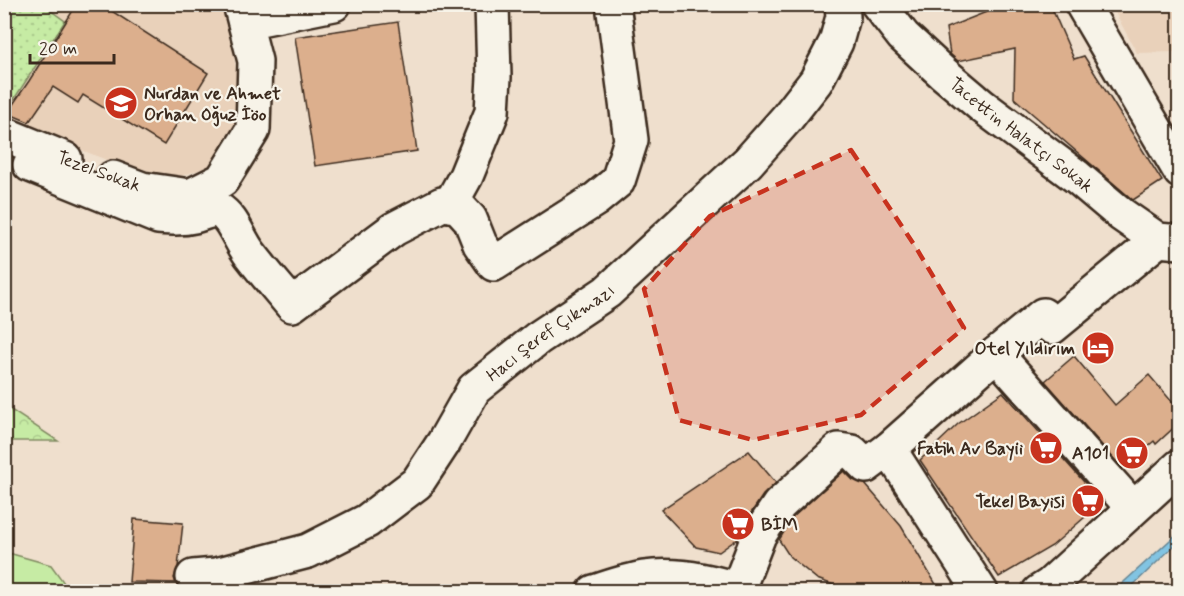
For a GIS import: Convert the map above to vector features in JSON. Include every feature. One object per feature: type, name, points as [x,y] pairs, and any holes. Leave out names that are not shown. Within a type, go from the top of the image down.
[{"type":"street","points":[[243,13],[334,4]]},
{"type":"street","points":[[450,205],[466,176],[492,112],[494,76],[492,4]]},
{"type":"street","points":[[30,165],[158,217],[193,216],[218,209],[228,215],[239,239],[251,256],[292,305],[394,229],[442,204],[458,206],[470,219],[480,244],[494,264],[596,199],[618,181],[631,140],[613,4]]},
{"type":"street","name":"Hacı Şeref Çıkmazı","points":[[193,577],[216,574],[308,551],[368,521],[417,483],[444,442],[474,389],[538,338],[607,292],[748,162],[816,81],[836,42],[843,17],[842,4]]},
{"type":"street","name":"Tacettin Halatçı Sokak","points":[[878,4],[903,36],[982,106],[1077,177],[1122,215],[1169,241]]},
{"type":"street","points":[[1082,4],[1179,171]]},
{"type":"street","name":"Tezel Sokak","points":[[4,134],[142,189],[190,196],[222,180],[253,130],[255,61],[243,13]]},
{"type":"street","points":[[594,591],[644,578],[674,577],[741,590],[759,535],[779,505],[839,450],[852,452],[866,466],[889,449],[1043,315],[1052,327],[1169,241]]},
{"type":"street","points":[[996,354],[1133,508]]},
{"type":"street","points":[[889,449],[981,591]]},
{"type":"street","points":[[1039,591],[1050,585],[1179,466]]},
{"type":"highlighted area","points":[[851,150],[915,246],[964,328],[861,415],[753,440],[679,420],[644,289],[710,216]]},
{"type":"shaded area","name":"Nurdan ve Ahmet Orhan Oğuz İöo","points":[[4,5],[224,5],[229,19],[238,88],[236,120],[230,140],[211,166],[181,176],[109,161],[5,119]]},
{"type":"shaded area","points":[[1111,5],[1179,5],[1179,65],[1174,52],[1137,53]]},
{"type":"green space","points":[[5,5],[43,5],[65,21],[5,113]]},
{"type":"green space","points":[[5,406],[58,441],[5,441]]},
{"type":"green space","points":[[5,552],[51,565],[67,587],[62,591],[5,591]]},
{"type":"water","points":[[1179,532],[1179,541],[1127,591],[1114,591]]},
{"type":"building","points":[[77,4],[101,4],[208,73],[164,145],[83,95],[78,103],[53,87],[29,122],[7,113]]},
{"type":"building","points":[[988,4],[1050,4],[1074,59],[1084,56],[1162,181],[1133,200],[1014,98],[1015,49],[958,61],[950,54],[946,28],[989,11]]},
{"type":"building","points":[[398,22],[417,151],[315,166],[295,37]]},
{"type":"building","points":[[1074,356],[1115,405],[1149,375],[1179,410],[1179,423],[1156,444],[1154,441],[1122,468],[1045,381]]},
{"type":"building","points":[[1003,392],[1101,503],[1052,546],[999,577],[920,460],[958,424]]},
{"type":"building","points":[[749,451],[776,483],[763,495],[743,525],[737,539],[719,552],[696,547],[661,510]]},
{"type":"building","points":[[844,471],[853,480],[865,484],[901,526],[940,591],[850,591],[817,579],[790,557],[779,540],[793,517]]},
{"type":"building","points":[[134,519],[183,523],[178,567],[174,578],[176,583],[129,582]]},
{"type":"place","name":"Nurdan ve Ahmet Orhan Oğuz İöo","points":[[121,103]]},
{"type":"place","name":"Otel Yıldırım","points":[[1098,348]]},
{"type":"place","name":"Fatih Av Bayii","points":[[1046,448]]},
{"type":"place","name":"A101","points":[[1132,453]]},
{"type":"place","name":"Tekel Bayisi","points":[[1088,501]]},
{"type":"place","name":"BİM","points":[[738,524]]}]
